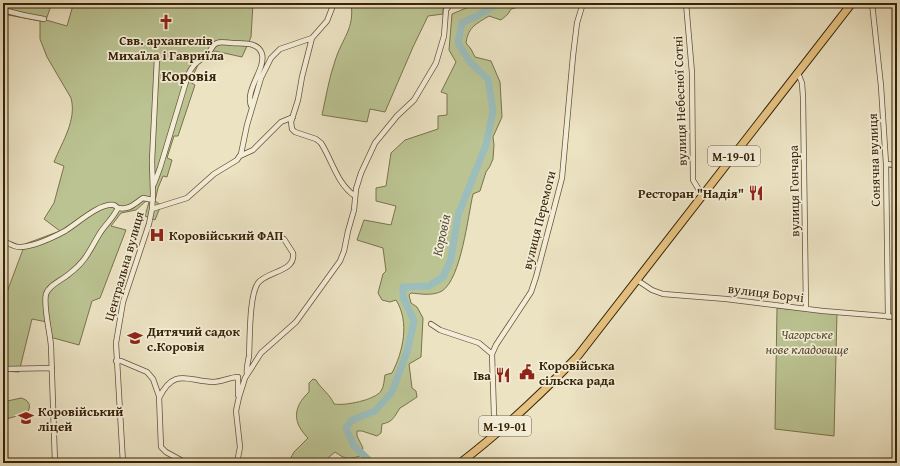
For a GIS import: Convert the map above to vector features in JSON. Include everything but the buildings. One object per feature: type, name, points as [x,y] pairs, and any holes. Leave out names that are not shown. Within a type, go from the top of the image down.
[{"type":"main road","name":"М-19-01","points":[[460,463],[500,431],[547,388],[577,357],[852,3]]},
{"type":"street","points":[[334,3],[327,21],[312,38],[298,100],[291,122],[293,130],[316,139],[321,143],[340,179],[355,196]]},
{"type":"street","points":[[238,397],[248,374],[261,353],[296,322],[338,265],[344,252],[354,210],[359,177],[374,144],[397,116],[414,100],[436,63],[444,36],[446,10],[450,3]]},
{"type":"street","name":"вулиця Перемоги","points":[[492,354],[496,345],[531,292],[562,178],[577,24],[584,3]]},
{"type":"street","name":"вулиця Небесної Сотні","points":[[686,3],[692,73],[693,180],[699,190],[704,194]]},
{"type":"street","name":"Сонячна вулиця","points":[[872,3],[881,86],[886,164],[888,317]]},
{"type":"street","points":[[3,10],[44,18]]},
{"type":"street","points":[[240,156],[252,108],[263,75],[275,53],[282,48],[312,38]]},
{"type":"street","name":"Центральна вулиця","points":[[124,463],[116,361],[117,338],[121,310],[149,224],[153,200],[153,186],[160,168],[188,75],[193,65],[209,52],[215,44],[220,42],[246,43],[254,46],[260,51],[262,61],[251,93],[250,103],[252,108]]},
{"type":"street","points":[[153,186],[152,156],[157,58]]},
{"type":"street","name":"вулиця Гончара","points":[[798,73],[802,83],[804,97],[806,309]]},
{"type":"street","points":[[152,209],[189,197],[214,174],[235,162],[240,156],[253,150],[281,122],[293,117]]},
{"type":"street","points":[[886,164],[897,165]]},
{"type":"street","points":[[3,241],[19,247],[35,244],[64,232],[90,214],[105,206],[114,205],[118,208],[126,209],[132,207],[144,198],[153,200]]},
{"type":"street","points":[[56,463],[49,325],[45,306],[47,292],[84,261],[100,232],[112,219],[118,208]]},
{"type":"street","points":[[248,374],[249,332],[256,288],[260,281],[286,267],[292,261],[293,253],[284,239]]},
{"type":"street","name":"вулиця Борчі","points":[[637,280],[652,290],[663,294],[897,317]]},
{"type":"street","points":[[431,324],[445,332],[479,343],[492,354],[494,415],[500,431]]},
{"type":"street","points":[[116,361],[121,361],[150,374],[156,386],[159,398],[161,447],[167,453],[186,463]]},
{"type":"street","points":[[3,369],[52,368]]},
{"type":"street","points":[[159,398],[166,386],[178,378],[189,378],[214,382],[237,376],[239,379],[236,418],[240,447],[237,463]]},
{"type":"green space","points":[[3,3],[52,3],[46,20],[67,26],[73,5],[69,3],[253,3],[251,37],[242,57],[215,51],[198,65],[190,82],[195,85],[178,136],[174,136],[167,158],[172,160],[167,177],[163,176],[158,188],[155,201],[161,205],[155,220],[145,216],[149,202],[146,201],[136,210],[121,213],[111,226],[126,230],[100,298],[92,301],[79,345],[50,337],[47,322],[32,319],[19,372],[3,371],[3,292],[7,292],[25,244],[60,231],[44,219],[54,203],[64,166],[54,162],[68,131],[72,114],[72,106],[71,98],[47,57],[40,39],[40,21],[3,14]]},
{"type":"green space","points":[[351,3],[443,3],[443,14],[428,16],[385,112],[370,109],[367,122],[322,115],[333,67],[350,27],[352,12]]},
{"type":"green space","points":[[471,3],[527,3],[526,5],[511,9],[501,20],[489,16],[480,21],[473,26],[467,38],[466,43],[475,57],[491,61],[500,82],[502,117],[493,137],[493,159],[486,172],[480,191],[473,194],[459,261],[449,284],[438,293],[411,293],[409,295],[411,303],[417,307],[423,318],[421,357],[409,364],[412,388],[416,391],[417,397],[400,408],[391,420],[382,424],[381,433],[377,436],[362,431],[357,431],[357,436],[363,448],[360,456],[346,458],[335,452],[322,463],[288,463],[294,452],[308,438],[299,426],[296,415],[300,403],[309,392],[309,383],[313,379],[316,380],[334,404],[352,403],[366,400],[378,394],[383,388],[385,375],[392,373],[396,365],[402,346],[404,327],[403,318],[396,300],[390,302],[382,300],[378,293],[383,274],[386,271],[383,248],[357,240],[364,220],[391,225],[396,206],[376,201],[376,188],[386,186],[391,153],[405,140],[438,129],[438,116],[447,115],[447,94],[441,92],[456,62],[449,50],[452,14],[471,6]]},
{"type":"green space","name":"Чагорське нове кладовище","points":[[777,308],[837,313],[834,436],[775,429]]},
{"type":"green space","points":[[21,398],[26,400],[29,404],[27,413],[3,420],[3,402]]},
{"type":"waterway","name":"Коровія","points":[[372,463],[354,446],[346,428],[352,420],[375,411],[392,392],[407,352],[414,321],[403,297],[403,287],[429,286],[443,277],[451,259],[458,215],[486,145],[493,111],[488,79],[470,62],[458,43],[462,23],[499,3]]},
{"type":"place","name":"Свв. архангелів Михаїла і Гавриїла","points":[[166,22]]},
{"type":"place","name":"Ресторан \"Надія\"","points":[[756,193]]},
{"type":"place","name":"Коровійський ФАП","points":[[157,235]]},
{"type":"place","name":"Дитячий садок с.Коровія","points":[[135,338]]},
{"type":"place","name":"Коровійська сільска рада","points":[[527,372]]},
{"type":"place","name":"Іва","points":[[503,375]]},
{"type":"place","name":"Коровійський ліцей","points":[[26,418]]},
{"type":"district","name":"Коровія","points":[[189,75]]}]
